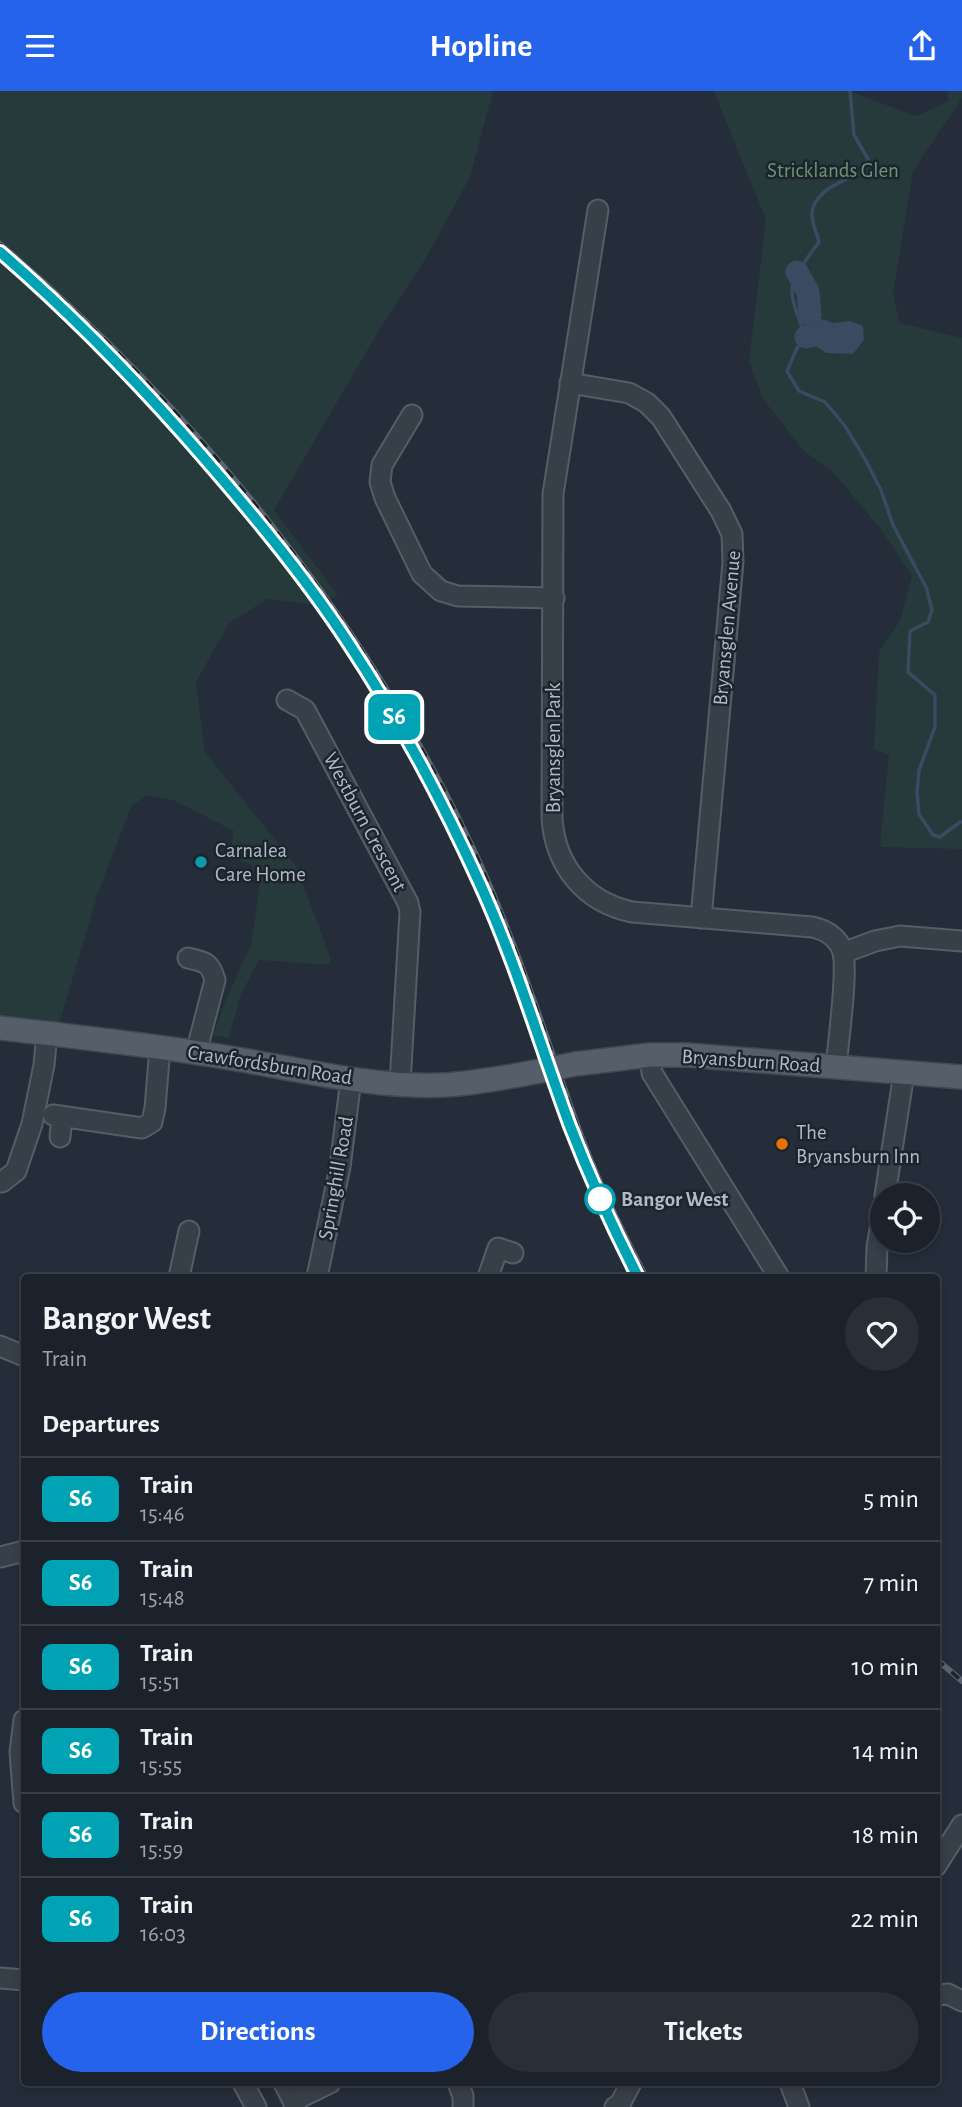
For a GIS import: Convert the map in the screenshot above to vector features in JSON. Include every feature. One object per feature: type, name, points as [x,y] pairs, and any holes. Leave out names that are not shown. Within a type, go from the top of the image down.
[{"type":"main road","name":"Crawfordsburn Road","points":[[0,1028],[160,1047],[351,1079],[400,1084],[482,1082],[540,1071]]},
{"type":"main road","name":"Bryansburn Road","points":[[540,1071],[650,1055],[713,1057],[962,1077]]},
{"type":"street","name":"Bryansglen Park","points":[[598,210],[553,494],[552,818],[562,862],[583,889],[612,907],[632,912],[819,928],[837,941],[843,953]]},
{"type":"street","name":"Bryansglen Avenue","points":[[570,383],[629,393],[654,409],[721,510],[732,534],[734,552],[701,918]]},
{"type":"street","points":[[412,415],[382,465],[380,482],[422,574],[441,591],[458,596],[554,598]]},
{"type":"street","name":"Westburn Crescent","points":[[287,700],[305,710],[408,903],[400,1084]]},
{"type":"street","points":[[836,1067],[845,964],[843,953],[875,941],[900,936],[962,941]]},
{"type":"street","points":[[188,958],[208,964],[215,980],[196,1053]]},
{"type":"street","points":[[0,1182],[16,1171],[32,1124],[44,1065],[47,1033]]},
{"type":"street","points":[[60,1137],[57,1116],[142,1128],[152,1122],[160,1047]]},
{"type":"street","points":[[650,1055],[652,1073],[777,1274]]},
{"type":"street","points":[[887,1183],[904,1073]]},
{"type":"street","name":"Springhill Road","points":[[318,1274],[340,1167],[351,1079]]},
{"type":"street","points":[[180,1274],[189,1231]]},
{"type":"street","points":[[489,1274],[498,1248],[513,1253]]},
{"type":"street","points":[[876,1274],[877,1253]]},
{"type":"street","points":[[0,1346],[21,1355]]},
{"type":"street","points":[[0,1557],[21,1552]]},
{"type":"street","points":[[21,1744],[21,1765]]},
{"type":"street","points":[[940,1862],[957,1847],[962,1825]]},
{"type":"street","points":[[0,1978],[21,1980]]},
{"type":"street","points":[[940,1995],[948,1994],[962,2001]]},
{"type":"street","points":[[245,2086],[256,2107]]},
{"type":"street","points":[[288,2086],[305,2098],[325,2086]]},
{"type":"street","points":[[459,2086],[463,2107]]},
{"type":"street","points":[[615,2107],[620,2104],[629,2086]]},
{"type":"street","points":[[791,2086],[799,2107]]},
{"type":"green space","points":[[0,91],[493,91],[470,177],[426,258],[378,332],[274,510],[338,595],[316,605],[267,599],[229,623],[196,682],[205,752],[296,866],[330,957],[330,965],[259,960],[240,996],[229,1038],[213,1035],[251,945],[260,883],[252,865],[229,857],[234,831],[173,800],[146,795],[131,807],[98,893],[59,1024],[0,1016]]},
{"type":"green space","name":"Stricklands Glen","points":[[714,91],[848,91],[916,116],[949,101],[947,91],[962,91],[962,98],[913,171],[893,294],[900,323],[962,338],[962,849],[880,847],[889,755],[874,749],[879,652],[900,621],[912,576],[880,528],[833,472],[804,451],[763,399],[749,361],[766,220]]},
{"type":"water","points":[[810,315],[833,323],[850,321],[863,326],[864,340],[853,354],[826,353],[816,346]]},
{"type":"waterway","points":[[850,91],[854,135],[868,159],[861,173],[830,188],[813,207],[812,218],[819,242],[800,269],[792,287],[795,307],[806,337],[797,348],[787,371],[799,391],[825,402],[845,426],[881,490],[893,525],[926,587],[932,610],[928,622],[910,631],[908,672],[935,695],[935,727],[919,770],[919,814],[933,835],[940,837],[962,822]]},
{"type":"waterway","points":[[797,272],[808,292],[810,315]]},
{"type":"waterway","points":[[806,337],[814,335]]},
{"type":"railway","points":[[0,244],[73,309],[143,378],[209,450],[272,525],[330,603],[384,685],[433,770],[477,857],[517,954],[590,1159],[644,1274]]},
{"type":"railway","points":[[940,1662],[962,1681]]},
{"type":"train","name":"S6","points":[[0,252],[91,336],[142,388],[226,484],[269,535],[324,608],[382,695],[445,811],[480,884],[526,997],[586,1166],[636,1274]]},
{"type":"place","name":"Carnalea Care Home","points":[[201,862]]},
{"type":"place","name":"The Bryansburn Inn","points":[[782,1144]]},
{"type":"place","name":"Bangor West","points":[[600,1199]]}]
